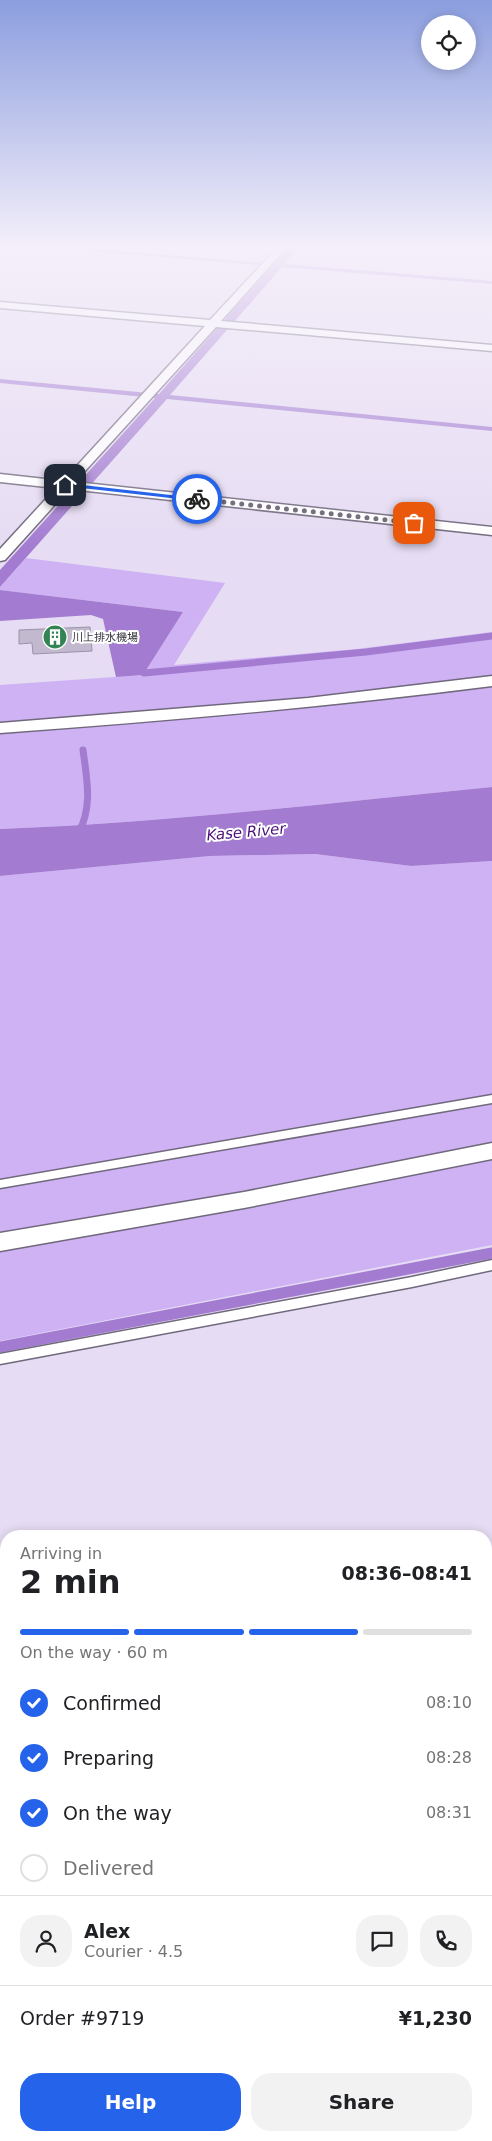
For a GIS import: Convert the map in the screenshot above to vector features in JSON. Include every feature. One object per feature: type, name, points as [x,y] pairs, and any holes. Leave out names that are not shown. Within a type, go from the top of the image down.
[{"type":"street","points":[[0,557],[191,348]]},
{"type":"street","points":[[0,478],[492,531]]},
{"type":"street","points":[[0,728],[227,712],[420,692],[492,682]]},
{"type":"street","points":[[0,1242],[244,1200],[492,1151]]},
{"type":"lane","points":[[0,1184],[492,1099]]},
{"type":"lane","points":[[0,1358],[393,1286],[492,1265]]},
{"type":"shaded area","points":[[26,558],[225,583],[174,665],[357,649],[492,632],[492,787],[184,817],[0,829],[0,685],[143,675],[183,612],[0,590],[0,587]]},
{"type":"shaded area","points":[[315,854],[411,866],[492,861],[492,1245],[0,1341],[0,876],[210,856]]},
{"type":"water","points":[[200,348],[211,348],[170,395],[492,427],[492,431],[167,399],[0,587],[0,570],[155,398],[0,383],[0,379],[159,394]]},
{"type":"water","points":[[0,590],[183,612],[143,675],[116,677],[103,619],[91,615],[0,621]]},
{"type":"water","name":"Kase River","points":[[492,787],[492,861],[411,866],[315,854],[210,856],[0,876],[0,829],[185,817]]},
{"type":"building","name":"川上排水機場","points":[[90,627],[92,651],[33,654],[32,643],[19,644],[19,630]]},
{"type":"waterway","points":[[144,673],[366,652],[492,636]]},
{"type":"waterway","points":[[78,834],[86,814],[88,793],[83,750]]},
{"type":"waterway","points":[[0,1347],[492,1253]]},
{"type":"way so far","points":[[197,499],[414,523]]},
{"type":"place","name":"川上排水機場","points":[[55,637]]},
{"type":"route","points":[[65,485],[197,499]]}]
